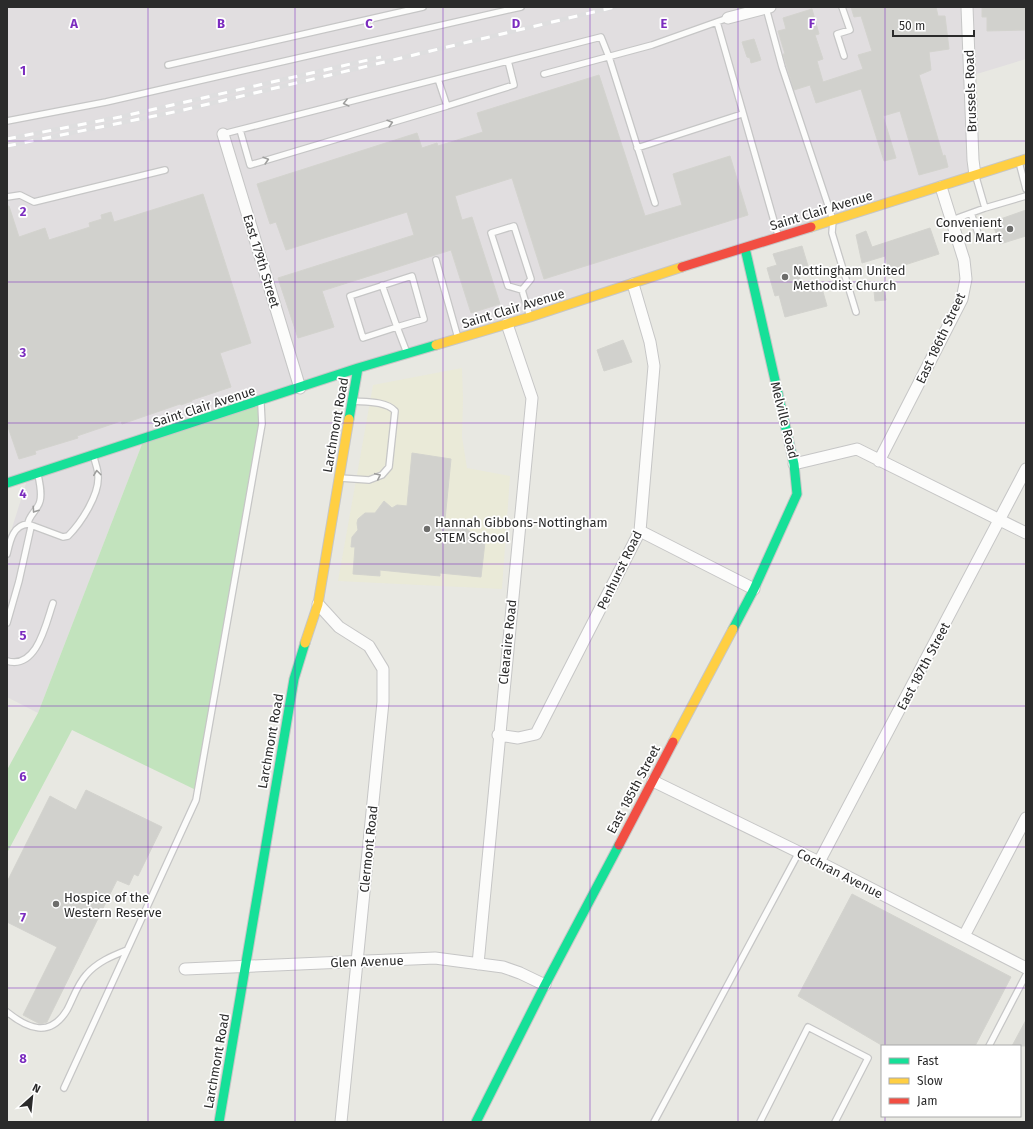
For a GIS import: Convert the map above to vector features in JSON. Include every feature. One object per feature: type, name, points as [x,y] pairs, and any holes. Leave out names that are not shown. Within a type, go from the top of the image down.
[{"type":"street","name":"Brussels Road","points":[[967,7],[973,160],[975,175]]},
{"type":"street","points":[[728,18],[768,8]]},
{"type":"street","name":"East 179th Street","points":[[223,134],[300,388]]},
{"type":"street","name":"Saint Clair Avenue","points":[[7,483],[358,368],[508,324],[713,257],[941,187],[1022,160]]},
{"type":"street","name":"East 186th Street","points":[[879,461],[962,299],[966,279],[964,260],[941,187]]},
{"type":"street","name":"Melville Road","points":[[745,248],[794,464],[857,449],[1026,533]]},
{"type":"street","name":"Penhurst Road","points":[[498,735],[518,738],[536,734],[640,531],[654,366],[650,342],[633,284]]},
{"type":"street","name":"Clearaire Road","points":[[478,964],[498,735],[532,398],[508,324]]},
{"type":"street","name":"Larchmont Road","points":[[219,1122],[294,679],[318,604],[358,368]]},
{"type":"street","name":"East 185th Street","points":[[476,1122],[545,985],[754,588],[797,494],[794,464]]},
{"type":"street","name":"East 187th Street","points":[[819,862],[1026,469]]},
{"type":"street","points":[[640,531],[754,588]]},
{"type":"street","name":"Clermont Road","points":[[318,604],[339,627],[369,646],[383,669],[383,702],[341,1122]]},
{"type":"street","name":"Cochran Avenue","points":[[653,780],[819,862],[1026,968]]},
{"type":"street","points":[[964,936],[1026,818]]},
{"type":"street","name":"Glen Avenue","points":[[184,969],[356,960],[435,958],[503,967],[545,985]]},
{"type":"lane","points":[[168,65],[423,7]]},
{"type":"lane","points":[[7,121],[113,101],[521,7]]},
{"type":"lane","points":[[842,7],[850,30],[837,34],[844,56]]},
{"type":"lane","points":[[768,8],[782,67],[833,220],[832,233],[856,312]]},
{"type":"lane","points":[[544,74],[652,45],[728,18]]},
{"type":"lane","points":[[717,22],[742,114],[779,237]]},
{"type":"lane","points":[[223,134],[601,37],[609,57],[655,203]]},
{"type":"lane","points":[[240,130],[250,165],[514,85],[508,61]]},
{"type":"lane","points":[[438,79],[446,106]]},
{"type":"lane","points":[[637,148],[742,114]]},
{"type":"lane","points":[[1022,160],[1026,189]]},
{"type":"lane","points":[[7,197],[20,195],[34,202],[165,170]]},
{"type":"lane","points":[[975,175],[985,208]]},
{"type":"lane","points":[[952,220],[985,208],[1026,196]]},
{"type":"lane","points":[[971,213],[980,239]]},
{"type":"lane","points":[[514,226],[531,279],[522,290],[508,286],[491,233],[514,226]]},
{"type":"lane","points":[[436,260],[458,338]]},
{"type":"lane","points":[[412,276],[424,319],[397,327],[363,338],[350,296],[412,276]]},
{"type":"lane","points":[[382,285],[407,353]]},
{"type":"lane","points":[[522,290],[530,317]]},
{"type":"lane","points":[[64,1088],[196,800],[262,424],[261,401]]},
{"type":"lane","points":[[340,478],[369,480],[382,475],[389,467],[394,411],[391,407],[378,403],[352,401]]},
{"type":"lane","points":[[7,554],[16,528],[22,524],[63,537],[68,536],[73,531],[93,498],[97,487],[98,476],[94,455]]},
{"type":"lane","points":[[7,623],[19,581],[30,526],[28,521],[40,502],[41,493],[38,473]]},
{"type":"lane","points":[[7,662],[19,663],[25,660],[35,648],[46,625],[53,602]]},
{"type":"lane","points":[[654,1122],[799,852]]},
{"type":"lane","points":[[7,1012],[25,1025],[35,1028],[52,1025],[61,1019],[67,1010],[84,976],[97,964],[128,950]]},
{"type":"lane","points":[[991,1045],[1026,975]]},
{"type":"lane","points":[[760,1122],[808,1027],[868,1058],[835,1122]]},
{"type":"shaded area","points":[[7,7],[1026,7],[1026,59],[970,76],[975,175],[144,439],[38,713],[7,697],[7,544],[28,477],[7,483]]},
{"type":"shaded area","name":"Hannah Gibbons-Nottingham STEM School","points":[[462,368],[462,437],[467,468],[510,476],[502,589],[338,581],[373,385]]},
{"type":"green space","points":[[261,401],[262,424],[198,791],[72,730],[7,853],[7,770],[38,713],[144,439]]},
{"type":"building","points":[[851,7],[936,7],[938,16],[945,16],[949,49],[929,52],[931,70],[919,75],[943,156],[945,155],[948,167],[919,175],[900,111],[883,116],[896,158],[884,161],[861,89],[816,103],[810,85],[794,90],[778,31],[786,29],[783,18],[812,9],[819,34],[815,35],[823,59],[817,61],[823,82],[863,69],[858,55],[872,51],[861,16],[854,17]]},
{"type":"building","points":[[982,7],[1026,7],[1026,30],[987,31],[987,17],[982,17]]},
{"type":"building","points":[[754,39],[761,60],[751,63],[750,58],[747,57],[742,42]]},
{"type":"building","points":[[599,75],[645,216],[682,205],[673,174],[730,156],[748,215],[544,279],[512,178],[455,196],[462,220],[472,217],[500,304],[471,313],[451,250],[322,291],[334,327],[298,338],[278,278],[414,235],[407,212],[286,250],[276,222],[270,224],[257,184],[417,133],[422,148],[437,143],[438,146],[483,132],[477,113]]},
{"type":"building","points":[[203,194],[251,343],[220,353],[231,387],[122,424],[121,421],[77,436],[78,438],[35,451],[36,454],[19,459],[7,424],[7,206],[9,206],[19,237],[45,228],[49,240],[90,227],[89,223],[102,219],[101,215],[111,212],[114,222]]},
{"type":"building","name":"Convenient Food Mart","points":[[1026,210],[1026,236],[1000,244],[992,222]]},
{"type":"building","points":[[930,228],[939,254],[889,270],[885,256],[862,263],[856,235],[866,231],[872,247]]},
{"type":"building","name":"Nottingham United Methodist Church","points":[[802,246],[808,266],[797,269],[803,290],[821,285],[827,306],[785,317],[779,295],[775,296],[767,268],[777,265],[773,254]]},
{"type":"building","points":[[884,289],[886,300],[875,301],[874,291]]},
{"type":"building","points":[[623,340],[632,362],[604,371],[597,350]]},
{"type":"building","points":[[412,453],[451,459],[445,520],[461,524],[473,534],[477,541],[485,542],[481,577],[440,573],[440,576],[380,570],[380,576],[353,574],[355,547],[351,547],[352,537],[358,530],[358,519],[365,513],[375,513],[384,501],[392,508],[397,505],[407,506]]},
{"type":"building","name":"Hospice of the Western Reserve","points":[[86,790],[162,827],[138,876],[134,874],[129,885],[117,880],[47,1022],[40,1024],[23,1015],[57,947],[7,922],[7,882],[50,796],[76,810]]},
{"type":"building","points":[[852,894],[1011,977],[976,1045],[881,1045],[798,996]]},
{"type":"building","points":[[1026,1020],[1026,1046],[1013,1045]]},
{"type":"railway","points":[[7,146],[179,111],[615,7]]},
{"type":"railway","points":[[7,139],[120,117],[381,57]]},
{"type":"traffic: fast","points":[[733,629],[754,589],[797,494],[794,464],[745,248]]},
{"type":"traffic: fast","points":[[7,483],[358,368],[436,345]]},
{"type":"traffic: fast","points":[[349,419],[358,368]]},
{"type":"traffic: fast","points":[[219,1122],[294,679],[305,643]]},
{"type":"traffic: fast","points":[[476,1122],[545,985],[619,845]]},
{"type":"traffic: slow","points":[[811,227],[1026,159]]},
{"type":"traffic: slow","points":[[436,345],[530,317],[682,267]]},
{"type":"traffic: slow","points":[[305,643],[318,604],[349,419]]},
{"type":"traffic: slow","points":[[673,742],[733,629]]},
{"type":"traffic: jam","points":[[682,267],[811,227]]},
{"type":"traffic: jam","points":[[619,845],[673,742]]},
{"type":"place","name":"Convenient Food Mart","points":[[1010,229]]},
{"type":"place","name":"Nottingham United Methodist Church","points":[[785,277]]},
{"type":"place","name":"Hannah Gibbons-Nottingham STEM School","points":[[427,529]]},
{"type":"place","name":"Hospice of the Western Reserve","points":[[56,904]]}]
